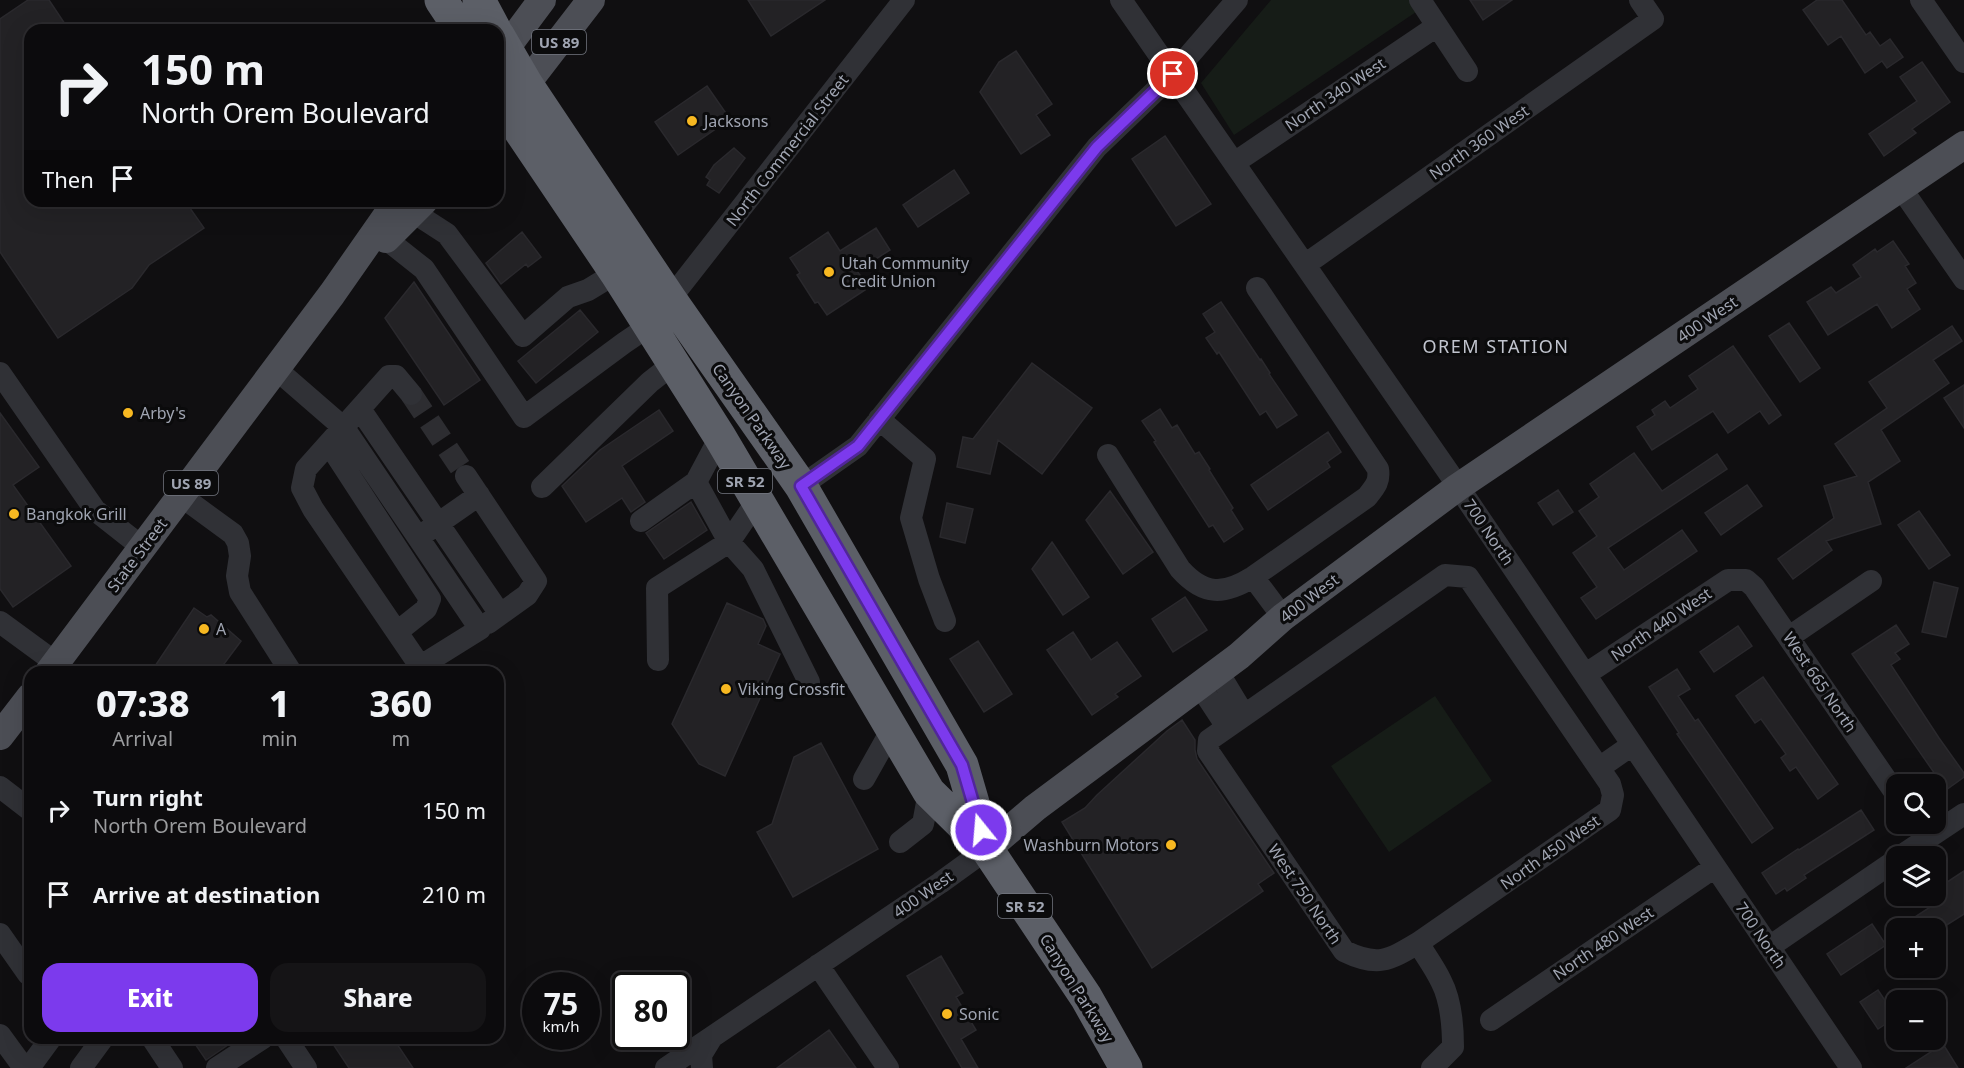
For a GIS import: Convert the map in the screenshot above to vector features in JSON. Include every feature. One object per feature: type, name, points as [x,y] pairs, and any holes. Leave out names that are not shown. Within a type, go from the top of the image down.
[{"type":"highway","points":[[441,0],[457,24]]},
{"type":"highway","name":"Canyon Parkway","points":[[479,0],[490,24]]},
{"type":"highway","name":"Canyon Parkway","points":[[504,80],[507,103],[720,438],[929,792],[987,849],[1086,997],[1126,1068]]},
{"type":"highway","name":"Canyon Parkway","points":[[507,103],[670,299],[801,486],[962,765],[987,849]]},
{"type":"main road","name":"US 89","points":[[504,38],[542,0]]},
{"type":"main road","name":"US 89","points":[[507,103],[591,0]]},
{"type":"main road","name":"400 West","points":[[987,849],[1035,808],[1209,679],[1283,617],[1458,487],[1964,145]]},
{"type":"main road","name":"State Street","points":[[54,666],[332,294],[409,207]]},
{"type":"main road","name":"State Street","points":[[332,294],[386,239],[410,207]]},
{"type":"main road","points":[[0,736],[24,705]]},
{"type":"street","name":"North Commercial Street","points":[[670,299],[904,0]]},
{"type":"street","name":"700 North","points":[[1121,0],[1306,264],[1851,1068]]},
{"type":"street","points":[[801,486],[858,446],[1097,147],[1173,74],[1237,0]]},
{"type":"street","points":[[1420,0],[1467,71]]},
{"type":"street","name":"North 360 West","points":[[1306,264],[1653,20],[1640,0]]},
{"type":"street","points":[[1921,0],[1964,62]]},
{"type":"street","name":"North 340 West","points":[[1234,163],[1437,26]]},
{"type":"street","points":[[1901,188],[1964,279]]},
{"type":"street","points":[[413,207],[447,234],[523,336],[568,297],[588,290],[616,273]]},
{"type":"street","points":[[386,239],[424,269],[524,417],[649,326]]},
{"type":"street","points":[[1108,455],[1180,569],[1190,580],[1204,588],[1218,590],[1238,587],[1367,497],[1376,486],[1379,477],[1378,469],[1257,288]]},
{"type":"street","points":[[542,487],[650,381],[673,364]]},
{"type":"street","points":[[276,369],[336,436],[418,537],[480,629]]},
{"type":"street","points":[[0,373],[95,510],[142,548]]},
{"type":"street","points":[[411,394],[396,376],[389,376],[306,469],[302,488],[397,632],[414,666]]},
{"type":"street","points":[[360,409],[500,614]]},
{"type":"street","points":[[879,419],[925,459],[911,518],[929,579],[945,621]]},
{"type":"street","points":[[336,436],[430,598],[426,609],[397,632]]},
{"type":"street","points":[[641,521],[696,482],[720,438]]},
{"type":"street","points":[[421,666],[480,629],[527,595],[536,581],[466,476]]},
{"type":"street","points":[[696,482],[729,542],[753,569],[809,682]]},
{"type":"street","points":[[418,537],[479,495]]},
{"type":"street","points":[[181,496],[233,534],[238,543],[240,556],[237,576],[240,592],[287,666]]},
{"type":"street","points":[[658,660],[657,588],[729,542],[757,501]]},
{"type":"street","name":"West 750 North","points":[[1418,944],[1387,960],[1368,960],[1344,951],[1208,751],[1209,740],[1445,575],[1468,577],[1599,768]]},
{"type":"street","points":[[1253,577],[1283,617]]},
{"type":"street","name":"North 440 West","points":[[1586,674],[1728,580],[1737,579]]},
{"type":"street","name":"West 665 North","points":[[1737,579],[1746,580],[1754,587],[1886,779]]},
{"type":"street","points":[[1789,637],[1871,581]]},
{"type":"street","points":[[0,622],[50,666]]},
{"type":"street","points":[[1209,679],[1236,721]]},
{"type":"street","points":[[864,779],[892,729]]},
{"type":"street","points":[[1599,768],[1632,745]]},
{"type":"street","name":"North 450 West","points":[[1418,944],[1610,810],[1613,795],[1610,784],[1599,768]]},
{"type":"street","points":[[0,787],[24,805]]},
{"type":"street","points":[[900,842],[923,824],[929,792]]},
{"type":"street","points":[[1946,821],[1964,814]]},
{"type":"street","points":[[1909,846],[1919,834]]},
{"type":"street","name":"400 West","points":[[666,1068],[987,849]]},
{"type":"street","name":"North 480 West","points":[[1491,1020],[1715,867]]},
{"type":"street","points":[[1769,947],[1886,867]]},
{"type":"street","points":[[0,934],[24,968]]},
{"type":"street","points":[[1418,944],[1442,981],[1453,1032],[1453,1047],[1432,1068]]},
{"type":"street","points":[[818,965],[888,1068]]},
{"type":"street","points":[[0,1035],[24,1068]]},
{"type":"street","points":[[702,1068],[701,1055],[712,1037]]},
{"type":"street","points":[[29,1068],[47,1044]]},
{"type":"street","points":[[81,1068],[98,1044]]},
{"type":"street","points":[[156,1044],[172,1068]]},
{"type":"street","points":[[217,1068],[254,1044]]},
{"type":"street","points":[[290,1044],[306,1068]]},
{"type":"shaded area","points":[[1271,0],[1409,0],[1416,12],[1234,135],[1201,83]]},
{"type":"shaded area","points":[[1435,696],[1492,781],[1389,852],[1331,766]]},
{"type":"building","points":[[28,0],[49,0],[65,24],[24,24],[24,207],[189,207],[204,228],[149,265],[132,288],[58,338],[0,252],[0,19]]},
{"type":"building","points":[[748,0],[825,0],[771,36]]},
{"type":"building","points":[[1470,0],[1512,0],[1483,20]]},
{"type":"building","points":[[1817,0],[1842,0],[1866,35],[1870,32],[1880,46],[1890,39],[1903,57],[1887,68],[1882,61],[1865,73],[1841,36],[1828,45],[1803,10]]},
{"type":"building","points":[[1016,51],[1052,104],[1036,115],[1050,135],[1021,154],[980,92],[999,62]]},
{"type":"building","points":[[1922,62],[1950,102],[1912,129],[1916,133],[1884,156],[1869,134],[1917,101],[1900,77]]},
{"type":"building","name":"Jacksons","points":[[707,86],[730,119],[678,155],[655,122]]},
{"type":"building","points":[[1165,136],[1211,204],[1176,226],[1132,159]]},
{"type":"building","points":[[734,148],[745,158],[719,193],[707,185],[710,180],[706,177],[714,165]]},
{"type":"building","points":[[954,170],[969,193],[918,227],[903,205]]},
{"type":"building","name":"Utah Community Credit Union","points":[[876,228],[890,250],[857,271],[865,282],[861,284],[865,290],[827,315],[818,302],[815,303],[797,275],[800,273],[790,258],[828,232],[840,251]]},
{"type":"building","points":[[522,232],[541,257],[528,267],[526,264],[501,284],[486,263]]},
{"type":"building","points":[[1893,241],[1909,264],[1905,266],[1916,283],[1907,289],[1920,309],[1892,328],[1877,304],[1828,335],[1807,302],[1831,287],[1836,293],[1861,277],[1853,265],[1875,249],[1877,252]]},
{"type":"building","points":[[414,282],[480,380],[444,405],[385,318]]},
{"type":"building","points":[[1221,302],[1297,415],[1277,428],[1266,411],[1260,415],[1219,352],[1217,354],[1206,338],[1215,332],[1203,314]]},
{"type":"building","points":[[580,310],[598,332],[536,383],[518,361]]},
{"type":"building","points":[[1789,323],[1820,368],[1800,382],[1769,336]]},
{"type":"building","points":[[1952,326],[1962,341],[1933,360],[1949,383],[1881,430],[1900,461],[1868,482],[1881,524],[1826,541],[1832,550],[1793,579],[1778,559],[1834,518],[1824,486],[1857,476],[1835,444],[1887,408],[1869,382]]},
{"type":"building","points":[[1733,346],[1781,415],[1769,424],[1760,411],[1728,433],[1713,411],[1652,450],[1637,427],[1655,415],[1652,410],[1665,401],[1670,408],[1698,389],[1689,376]]},
{"type":"building","points":[[1032,363],[1092,408],[1042,474],[998,440],[990,474],[957,467],[963,437],[973,439]]},
{"type":"building","points":[[1964,385],[1964,428],[1944,398]]},
{"type":"building","points":[[1160,409],[1172,428],[1177,425],[1195,454],[1199,452],[1233,508],[1231,510],[1243,529],[1224,542],[1213,525],[1209,527],[1142,421]]},
{"type":"building","points":[[659,410],[673,431],[622,466],[645,502],[631,512],[622,498],[586,522],[562,486],[600,450]]},
{"type":"building","points":[[0,413],[39,467],[13,485],[71,566],[13,607],[0,589]]},
{"type":"building","points":[[1328,432],[1341,452],[1327,462],[1330,467],[1268,510],[1251,485]]},
{"type":"building","points":[[1634,453],[1662,491],[1717,454],[1727,469],[1608,548],[1624,570],[1682,530],[1697,551],[1596,619],[1581,598],[1597,587],[1573,553],[1597,536],[1579,511],[1599,497],[1590,484]]},
{"type":"building","points":[[1747,485],[1762,506],[1721,535],[1705,513]]},
{"type":"building","points":[[1558,490],[1573,512],[1553,525],[1538,503]]},
{"type":"building","points":[[1110,491],[1153,552],[1123,574],[1086,520]]},
{"type":"building","points":[[691,502],[707,530],[664,559],[646,533]]},
{"type":"building","points":[[947,503],[973,509],[965,543],[940,537]]},
{"type":"building","points":[[1919,511],[1950,555],[1929,569],[1898,525]]},
{"type":"building","points":[[1052,542],[1089,597],[1063,615],[1032,569]]},
{"type":"building","points":[[1934,582],[1958,588],[1946,637],[1922,632]]},
{"type":"building","points":[[1185,597],[1207,630],[1173,652],[1152,619]]},
{"type":"building","name":"Viking Crossfit","points":[[727,603],[763,619],[766,626],[758,644],[780,654],[725,776],[699,764],[672,724]]},
{"type":"building","name":"A","points":[[194,608],[207,617],[211,615],[241,641],[222,666],[155,666]]},
{"type":"building","points":[[1896,625],[1909,644],[1895,653],[1900,659],[1891,665],[1964,773],[1964,777],[1946,790],[1946,774],[1935,774],[1852,654]]},
{"type":"building","points":[[1738,626],[1752,646],[1714,672],[1700,652]]},
{"type":"building","points":[[1073,632],[1091,660],[1117,642],[1141,676],[1115,694],[1118,697],[1092,715],[1047,650]]},
{"type":"building","points":[[978,641],[1012,694],[984,712],[950,659]]},
{"type":"building","points":[[1677,669],[1690,689],[1678,696],[1695,721],[1698,719],[1773,828],[1752,843],[1677,734],[1679,733],[1649,687]]},
{"type":"building","points":[[1763,677],[1838,784],[1818,799],[1796,767],[1790,771],[1781,758],[1786,754],[1761,719],[1755,723],[1736,696]]},
{"type":"building","name":"Washburn Motors","points":[[1182,720],[1195,740],[1197,759],[1274,873],[1258,884],[1263,891],[1152,968],[1062,822],[1085,808],[1167,731]]},
{"type":"building","points":[[821,743],[878,849],[793,897],[757,832],[772,824],[794,757]]},
{"type":"building","points":[[1861,810],[1874,830],[1804,875],[1806,878],[1787,891],[1785,888],[1776,894],[1762,873]]},
{"type":"building","points":[[1964,871],[1964,914],[1946,925],[1946,918],[1913,918],[1932,906],[1946,906],[1946,883]]},
{"type":"building","points":[[1872,924],[1886,945],[1841,975],[1827,954]]},
{"type":"building","name":"Sonic","points":[[941,956],[963,993],[956,997],[976,1030],[961,1039],[978,1068],[962,1068],[907,976]]},
{"type":"building","points":[[1878,990],[1886,1002],[1886,1024],[1878,1029],[1860,1002]]},
{"type":"building","points":[[829,1030],[856,1068],[777,1068]]},
{"type":"building","points":[[195,1044],[229,1044],[206,1060]]},
{"type":"building","points":[[333,1044],[397,1044],[413,1068],[349,1068]]},
{"type":"building","points":[[1946,1049],[1958,1068],[1906,1068],[1934,1050]]},
{"type":"tunnel","points":[[411,394],[466,476]]},
{"type":"place","name":"Jacksons","points":[[692,121]]},
{"type":"place","name":"Utah Community Credit Union","points":[[829,272]]},
{"type":"place","name":"Arby's","points":[[128,413]]},
{"type":"place","name":"Bangkok Grill","points":[[14,514]]},
{"type":"place","name":"A","points":[[204,629]]},
{"type":"place","name":"Viking Crossfit","points":[[726,689]]},
{"type":"place","name":"Washburn Motors","points":[[1171,845]]},
{"type":"place","name":"Sonic","points":[[947,1014]]},
{"type":"district","name":"OREM STATION","points":[[1496,346]]},
{"type":"route","points":[[981,830],[962,765],[801,486],[858,446],[1097,147],[1173,74]]}]
